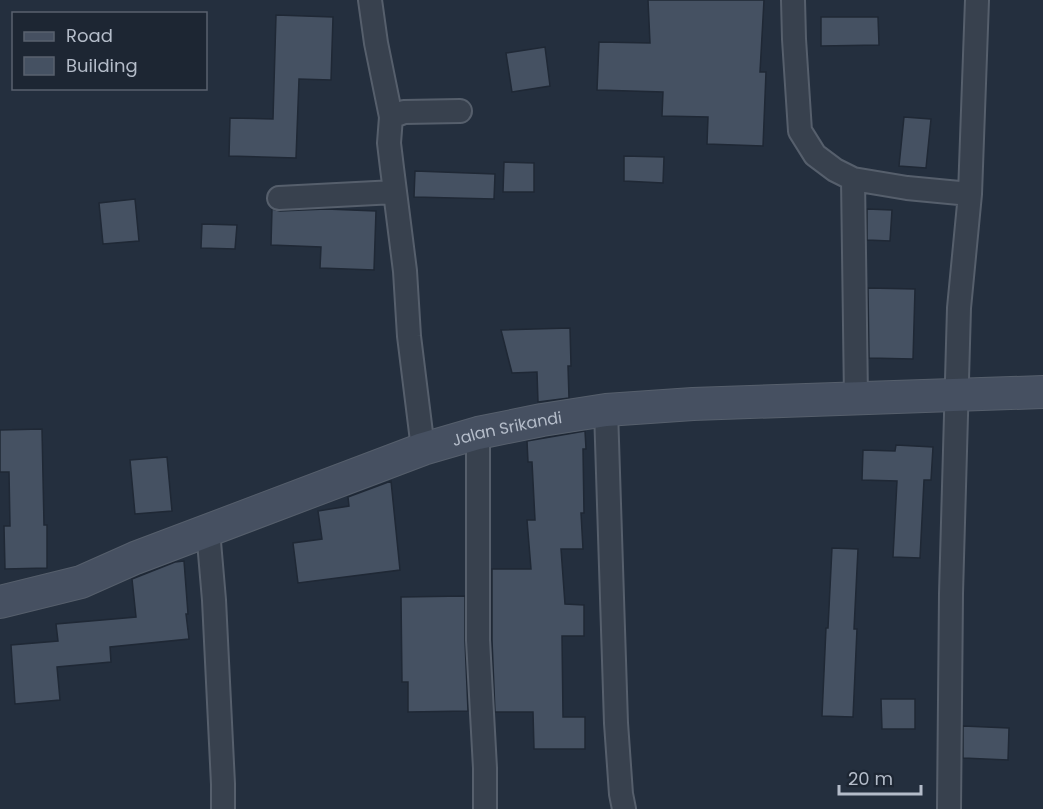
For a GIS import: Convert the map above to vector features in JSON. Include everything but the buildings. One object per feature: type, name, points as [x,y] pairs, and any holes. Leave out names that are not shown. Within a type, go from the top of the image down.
[{"type":"street","points":[[370,0],[391,117],[389,143],[423,449]]},
{"type":"street","points":[[793,0],[800,131],[815,155],[835,170],[853,179],[907,188],[970,194]]},
{"type":"street","points":[[949,809],[956,394],[959,308],[970,194],[977,0]]},
{"type":"street","points":[[391,117],[404,112],[460,111]]},
{"type":"street","points":[[853,179],[856,398]]},
{"type":"street","points":[[279,198],[395,192]]},
{"type":"street","name":"Jalan Srikandi","points":[[0,602],[81,582],[135,558],[423,449],[478,433],[542,420],[606,410],[693,404],[1043,392]]},
{"type":"street","points":[[606,410],[616,723],[624,809]]},
{"type":"street","points":[[478,433],[478,640],[485,809]]},
{"type":"street","points":[[208,530],[214,600],[223,809]]}]
